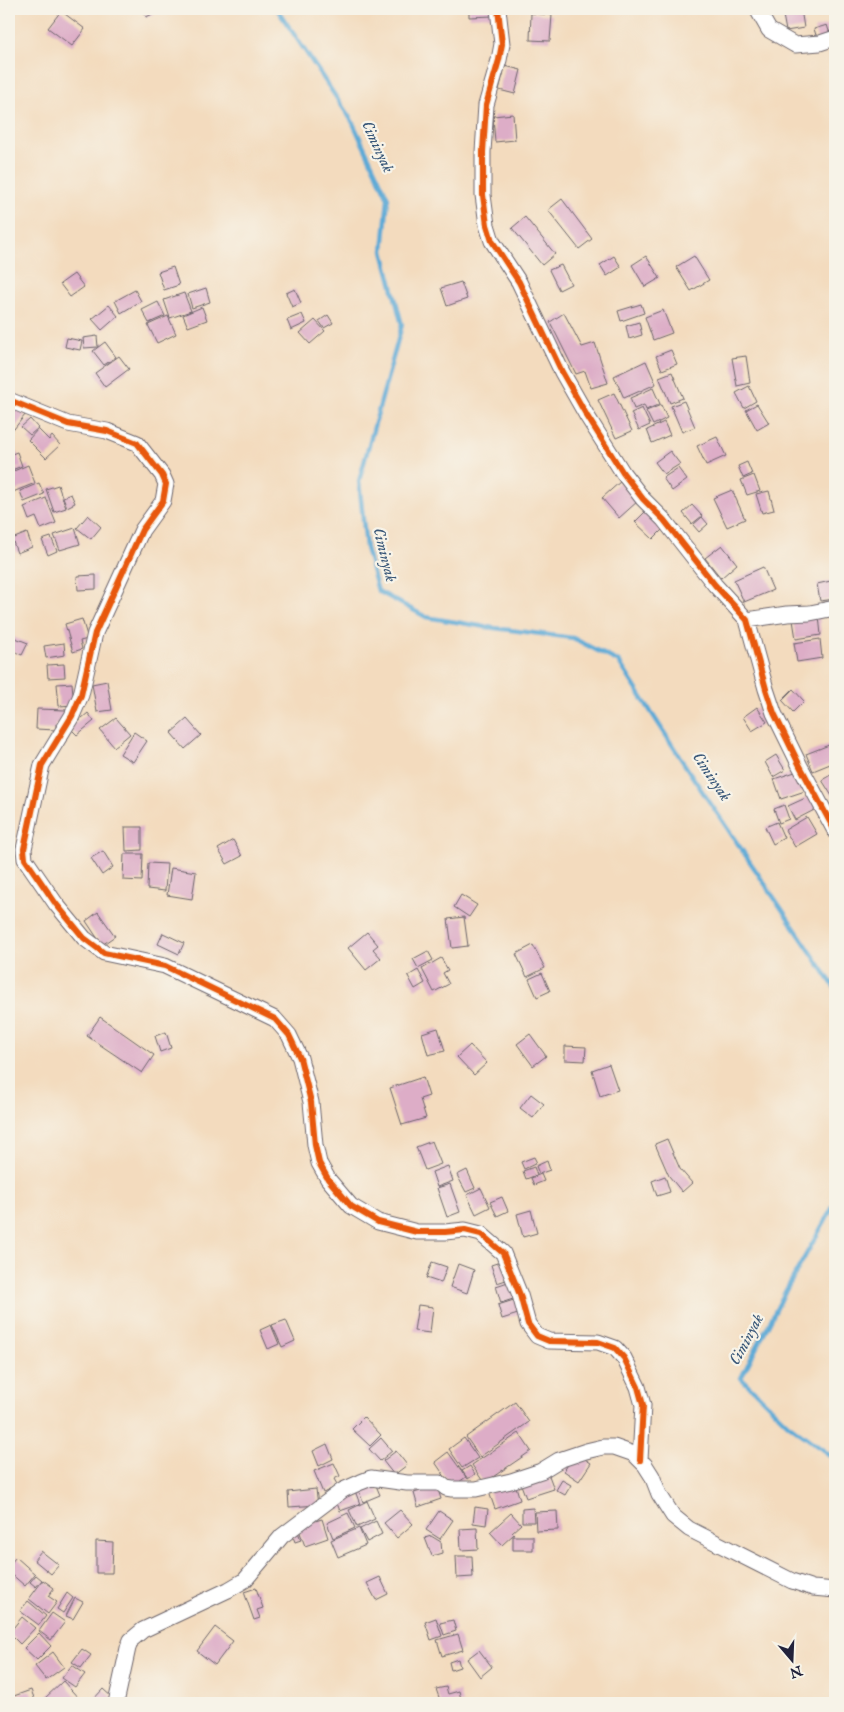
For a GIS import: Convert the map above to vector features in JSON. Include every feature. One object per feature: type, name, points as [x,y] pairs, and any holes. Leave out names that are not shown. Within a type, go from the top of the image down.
[{"type":"street","points":[[498,9],[502,44],[486,105],[483,152],[483,195],[487,225],[492,241],[519,282],[562,372],[586,416],[623,473],[643,499],[664,520],[721,592],[747,620],[774,713],[835,830]]},
{"type":"street","points":[[757,9],[769,30],[796,45],[820,43],[835,38]]},
{"type":"street","points":[[9,400],[68,424],[107,431],[137,443],[162,475],[166,484],[163,500],[142,530],[95,634],[81,695],[72,716],[42,765],[24,849],[25,859],[56,904],[84,938],[95,948],[104,952],[165,966],[275,1019],[289,1035],[300,1058],[311,1102],[315,1145],[320,1163],[328,1179],[351,1206],[378,1222],[417,1232],[465,1230],[481,1234],[503,1254],[520,1295],[528,1324],[537,1336],[550,1341],[598,1342],[615,1348],[624,1358],[638,1387],[643,1405],[640,1460]]},
{"type":"street","points":[[747,620],[818,612],[835,608]]},
{"type":"street","points":[[116,1703],[131,1640],[143,1630],[245,1580],[282,1536],[343,1490],[371,1478],[407,1483],[440,1483],[446,1488],[452,1489],[476,1489],[511,1481],[541,1471],[559,1460],[586,1451],[603,1447],[614,1447],[634,1454],[640,1460],[652,1476],[659,1494],[673,1516],[689,1529],[792,1581],[813,1588],[835,1590]]},
{"type":"building","points":[[143,9],[164,9],[146,17]]},
{"type":"building","points":[[469,9],[492,9],[493,16],[469,17]]},
{"type":"building","points":[[801,9],[804,28],[786,31],[782,10]]},
{"type":"building","points":[[61,11],[85,29],[72,46],[48,28]]},
{"type":"building","points":[[531,13],[552,15],[550,41],[530,40]]},
{"type":"building","points":[[827,25],[831,37],[818,41],[814,29]]},
{"type":"building","points":[[505,66],[521,70],[515,94],[499,90]]},
{"type":"building","points":[[513,114],[515,140],[495,142],[493,116]]},
{"type":"building","points":[[562,199],[592,239],[579,249],[548,210]]},
{"type":"building","points":[[525,217],[555,254],[542,265],[512,228]]},
{"type":"building","points":[[614,256],[621,267],[607,276],[600,265]]},
{"type":"building","points":[[646,256],[660,278],[645,287],[632,265]]},
{"type":"building","points":[[694,256],[709,280],[691,291],[676,267]]},
{"type":"building","points":[[561,265],[571,284],[559,290],[549,270]]},
{"type":"building","points":[[173,267],[179,285],[164,290],[158,272]]},
{"type":"building","points":[[74,274],[84,287],[70,297],[60,284]]},
{"type":"building","points":[[461,282],[467,299],[447,306],[441,288]]},
{"type":"building","points":[[206,288],[210,302],[192,308],[188,294]]},
{"type":"building","points":[[295,289],[301,303],[292,307],[286,293]]},
{"type":"building","points":[[135,290],[141,301],[121,313],[115,301]]},
{"type":"building","points":[[184,293],[191,311],[170,318],[164,300]]},
{"type":"building","points":[[158,302],[165,316],[149,323],[142,310]]},
{"type":"building","points":[[641,304],[644,313],[621,321],[618,311]]},
{"type":"building","points":[[109,305],[118,316],[102,330],[92,319]]},
{"type":"building","points":[[202,307],[207,320],[188,327],[183,315]]},
{"type":"building","points":[[663,310],[672,333],[653,340],[645,317]]},
{"type":"building","points":[[564,313],[582,347],[595,343],[608,383],[591,388],[585,371],[576,374],[550,322]]},
{"type":"building","points":[[302,314],[306,323],[291,330],[287,320]]},
{"type":"building","points":[[328,315],[333,323],[324,328],[319,321]]},
{"type":"building","points":[[168,316],[176,334],[157,343],[148,325]]},
{"type":"building","points":[[315,320],[325,331],[310,344],[300,333]]},
{"type":"building","points":[[639,322],[642,335],[629,339],[626,326]]},
{"type":"building","points":[[97,336],[98,347],[84,348],[83,338]]},
{"type":"building","points":[[67,338],[82,341],[80,350],[65,347]]},
{"type":"building","points":[[105,342],[116,357],[104,365],[93,351]]},
{"type":"building","points":[[671,350],[677,364],[662,370],[656,356]]},
{"type":"building","points":[[119,356],[129,369],[105,387],[95,373]]},
{"type":"building","points":[[746,356],[750,383],[737,386],[732,358]]},
{"type":"building","points":[[646,361],[656,384],[624,398],[614,376]]},
{"type":"building","points":[[672,372],[683,398],[670,403],[659,377]]},
{"type":"building","points":[[749,386],[756,401],[744,408],[736,393]]},
{"type":"building","points":[[653,388],[660,404],[646,410],[644,405],[634,409],[630,398]]},
{"type":"building","points":[[614,393],[632,431],[616,438],[598,400]]},
{"type":"building","points":[[684,401],[695,427],[682,432],[671,406]]},
{"type":"building","points":[[9,402],[25,415],[14,429],[9,425]]},
{"type":"building","points":[[757,404],[769,423],[757,430],[746,410]]},
{"type":"building","points":[[661,405],[667,418],[653,425],[646,411]]},
{"type":"building","points":[[642,408],[650,425],[639,430],[631,413]]},
{"type":"building","points":[[30,419],[38,428],[30,435],[21,427]]},
{"type":"building","points":[[664,422],[670,435],[652,443],[647,430]]},
{"type":"building","points":[[38,429],[49,440],[52,436],[60,445],[46,458],[28,440]]},
{"type":"building","points":[[717,437],[726,456],[706,465],[697,446]]},
{"type":"building","points":[[670,451],[680,464],[664,474],[655,462]]},
{"type":"building","points":[[17,452],[22,466],[9,471],[9,455]]},
{"type":"building","points":[[747,462],[752,474],[743,478],[738,466]]},
{"type":"building","points":[[28,465],[35,483],[13,492],[9,481],[9,473]]},
{"type":"building","points":[[678,468],[687,480],[672,491],[663,478]]},
{"type":"building","points":[[754,475],[760,491],[747,495],[741,480]]},
{"type":"building","points":[[621,481],[638,501],[619,518],[602,498]]},
{"type":"building","points":[[39,483],[44,494],[24,502],[20,491]]},
{"type":"building","points":[[58,485],[66,508],[54,512],[46,489]]},
{"type":"building","points":[[732,490],[745,519],[727,527],[713,498]]},
{"type":"building","points":[[769,491],[774,510],[762,513],[756,494]]},
{"type":"building","points":[[71,494],[75,503],[67,507],[63,497]]},
{"type":"building","points":[[46,498],[56,523],[41,529],[36,517],[29,520],[24,507]]},
{"type":"building","points":[[692,505],[702,516],[692,524],[683,513]]},
{"type":"building","points":[[647,510],[665,527],[653,539],[635,522]]},
{"type":"building","points":[[88,515],[101,527],[91,539],[77,528]]},
{"type":"building","points":[[702,517],[708,524],[699,532],[693,525]]},
{"type":"building","points":[[75,528],[80,544],[60,550],[54,535]]},
{"type":"building","points":[[27,533],[32,547],[17,553],[12,539]]},
{"type":"building","points":[[51,537],[57,551],[48,555],[42,540]]},
{"type":"building","points":[[722,545],[737,564],[721,578],[705,558]]},
{"type":"building","points":[[763,567],[773,590],[744,602],[734,580]]},
{"type":"building","points":[[96,575],[96,589],[78,590],[77,576]]},
{"type":"building","points":[[835,580],[835,599],[820,601],[817,584]]},
{"type":"building","points":[[819,616],[821,635],[796,639],[793,620]]},
{"type":"building","points":[[82,619],[88,639],[80,641],[82,649],[73,652],[65,624]]},
{"type":"building","points":[[13,637],[28,643],[22,655],[9,649]]},
{"type":"building","points":[[820,639],[822,658],[797,662],[794,643]]},
{"type":"building","points":[[64,643],[65,655],[46,658],[44,646]]},
{"type":"building","points":[[64,664],[65,677],[48,678],[47,665]]},
{"type":"building","points":[[107,681],[112,710],[97,712],[92,684]]},
{"type":"building","points":[[72,683],[74,705],[59,706],[57,684]]},
{"type":"building","points":[[793,689],[804,701],[793,712],[782,700]]},
{"type":"building","points":[[757,707],[767,722],[752,731],[743,717]]},
{"type":"building","points":[[37,709],[66,710],[65,724],[56,724],[56,730],[36,729]]},
{"type":"building","points":[[88,713],[94,721],[77,735],[70,728]]},
{"type":"building","points":[[116,718],[130,734],[114,747],[100,730]]},
{"type":"building","points":[[187,719],[201,735],[185,749],[171,733]]},
{"type":"building","points":[[134,732],[147,741],[133,762],[120,754]]},
{"type":"building","points":[[829,745],[835,762],[813,771],[806,754]]},
{"type":"building","points":[[776,755],[785,770],[773,777],[765,762]]},
{"type":"building","points":[[835,762],[835,794],[832,796],[822,780],[834,773],[830,765]]},
{"type":"building","points":[[798,771],[805,791],[781,799],[774,779]]},
{"type":"building","points":[[812,795],[818,808],[795,820],[788,806]]},
{"type":"building","points":[[784,805],[789,819],[779,823],[774,809]]},
{"type":"building","points":[[807,817],[817,834],[795,847],[785,830]]},
{"type":"building","points":[[777,822],[784,838],[773,844],[765,827]]},
{"type":"building","points":[[125,827],[142,827],[142,850],[126,851]]},
{"type":"building","points":[[233,840],[242,856],[227,864],[218,849]]},
{"type":"building","points":[[103,851],[113,867],[102,875],[91,858]]},
{"type":"building","points":[[124,854],[143,854],[142,881],[123,880]]},
{"type":"building","points":[[148,863],[167,864],[165,891],[147,889]]},
{"type":"building","points":[[171,868],[196,872],[192,899],[167,895]]},
{"type":"building","points":[[461,895],[477,905],[469,917],[454,907]]},
{"type":"building","points":[[98,912],[115,936],[102,945],[86,921]]},
{"type":"building","points":[[464,917],[468,946],[452,948],[448,919]]},
{"type":"building","points":[[367,932],[378,945],[373,949],[381,958],[366,970],[348,948]]},
{"type":"building","points":[[163,933],[184,943],[179,954],[158,944]]},
{"type":"building","points":[[533,945],[545,968],[527,977],[516,954]]},
{"type":"building","points":[[428,951],[433,960],[418,968],[413,959]]},
{"type":"building","points":[[441,958],[448,970],[443,973],[449,984],[434,992],[422,969]]},
{"type":"building","points":[[418,970],[425,983],[415,989],[408,976]]},
{"type":"building","points":[[542,973],[550,991],[537,997],[529,979]]},
{"type":"building","points":[[100,1017],[154,1055],[142,1073],[87,1036]]},
{"type":"building","points":[[438,1028],[445,1051],[428,1055],[422,1033]]},
{"type":"building","points":[[166,1032],[171,1048],[160,1052],[155,1036]]},
{"type":"building","points":[[530,1034],[546,1056],[533,1066],[517,1044]]},
{"type":"building","points":[[470,1045],[487,1063],[474,1075],[457,1057]]},
{"type":"building","points":[[565,1046],[586,1047],[585,1061],[565,1060]]},
{"type":"building","points":[[609,1064],[618,1090],[600,1096],[592,1070]]},
{"type":"building","points":[[423,1077],[429,1096],[420,1099],[426,1118],[402,1125],[390,1088]]},
{"type":"building","points":[[531,1094],[544,1104],[533,1118],[520,1108]]},
{"type":"building","points":[[667,1139],[680,1169],[692,1183],[682,1192],[669,1176],[655,1144]]},
{"type":"building","points":[[432,1141],[441,1164],[425,1170],[416,1147]]},
{"type":"building","points":[[534,1157],[537,1163],[524,1169],[521,1162]]},
{"type":"building","points":[[547,1161],[550,1170],[539,1174],[536,1166]]},
{"type":"building","points":[[448,1166],[453,1181],[437,1187],[432,1172]]},
{"type":"building","points":[[534,1167],[537,1175],[526,1179],[523,1171]]},
{"type":"building","points":[[467,1170],[475,1188],[466,1192],[457,1175]]},
{"type":"building","points":[[541,1174],[544,1181],[534,1185],[531,1178]]},
{"type":"building","points":[[665,1176],[670,1192],[657,1196],[652,1181]]},
{"type":"building","points":[[450,1184],[460,1212],[447,1217],[437,1188]]},
{"type":"building","points":[[481,1188],[490,1207],[476,1214],[467,1195]]},
{"type":"building","points":[[502,1197],[508,1211],[497,1216],[490,1202]]},
{"type":"building","points":[[531,1210],[537,1233],[523,1237],[517,1214]]},
{"type":"building","points":[[503,1261],[509,1279],[497,1283],[491,1265]]},
{"type":"building","points":[[432,1262],[447,1267],[441,1283],[426,1278]]},
{"type":"building","points":[[458,1264],[474,1270],[467,1293],[450,1287]]},
{"type":"building","points":[[511,1281],[516,1298],[501,1303],[496,1286]]},
{"type":"building","points":[[517,1299],[521,1313],[502,1319],[498,1305]]},
{"type":"building","points":[[418,1305],[433,1307],[430,1333],[414,1331]]},
{"type":"building","points":[[286,1320],[295,1341],[282,1347],[272,1325]]},
{"type":"building","points":[[271,1325],[279,1344],[268,1349],[260,1330]]},
{"type":"building","points":[[515,1402],[529,1422],[480,1457],[466,1437]]},
{"type":"building","points":[[364,1417],[381,1435],[370,1446],[352,1429]]},
{"type":"building","points":[[519,1433],[531,1451],[484,1483],[472,1465]]},
{"type":"building","points":[[381,1438],[392,1451],[380,1461],[369,1449]]},
{"type":"building","points":[[464,1438],[478,1458],[462,1468],[449,1449]]},
{"type":"building","points":[[327,1444],[333,1459],[319,1466],[313,1451]]},
{"type":"building","points":[[396,1451],[407,1465],[394,1475],[383,1461]]},
{"type":"building","points":[[448,1452],[466,1477],[452,1487],[435,1462]]},
{"type":"building","points":[[580,1456],[591,1463],[579,1481],[564,1471],[572,1458]]},
{"type":"building","points":[[334,1463],[340,1476],[334,1479],[338,1486],[323,1493],[314,1471]]},
{"type":"building","points":[[470,1466],[475,1474],[468,1479],[462,1471]]},
{"type":"building","points":[[548,1473],[554,1489],[526,1498],[520,1482]]},
{"type":"building","points":[[562,1480],[571,1485],[565,1495],[556,1490]]},
{"type":"building","points":[[375,1483],[380,1495],[363,1502],[358,1489]]},
{"type":"building","points":[[515,1483],[520,1500],[495,1509],[489,1492]]},
{"type":"building","points":[[437,1486],[441,1499],[418,1507],[414,1493]]},
{"type":"building","points":[[316,1489],[318,1505],[289,1507],[288,1492]]},
{"type":"building","points":[[355,1491],[360,1504],[340,1511],[335,1498]]},
{"type":"building","points":[[367,1501],[375,1519],[357,1527],[349,1510]]},
{"type":"building","points":[[475,1507],[488,1509],[486,1525],[473,1523]]},
{"type":"building","points":[[533,1508],[534,1522],[522,1522],[522,1509]]},
{"type":"building","points":[[400,1510],[413,1524],[397,1538],[384,1523]]},
{"type":"building","points":[[439,1511],[453,1520],[440,1539],[426,1530]]},
{"type":"building","points":[[557,1511],[558,1530],[536,1531],[535,1512]]},
{"type":"building","points":[[348,1513],[355,1528],[333,1538],[327,1523]]},
{"type":"building","points":[[511,1513],[521,1524],[512,1532],[514,1534],[502,1545],[490,1532]]},
{"type":"building","points":[[322,1519],[328,1538],[305,1546],[299,1530],[302,1525]]},
{"type":"building","points":[[376,1521],[382,1534],[367,1542],[360,1529]]},
{"type":"building","points":[[359,1528],[366,1545],[338,1557],[331,1540]]},
{"type":"building","points":[[477,1528],[478,1549],[461,1550],[460,1529]]},
{"type":"building","points":[[298,1532],[301,1540],[295,1542],[292,1534]]},
{"type":"building","points":[[431,1536],[441,1542],[442,1553],[432,1556],[425,1538]]},
{"type":"building","points":[[513,1536],[533,1536],[533,1550],[513,1550]]},
{"type":"building","points":[[96,1541],[113,1542],[112,1573],[96,1573]]},
{"type":"building","points":[[41,1551],[59,1565],[51,1574],[34,1560]]},
{"type":"building","points":[[456,1556],[472,1556],[473,1577],[457,1578]]},
{"type":"building","points":[[16,1557],[35,1574],[25,1586],[9,1572],[9,1565]]},
{"type":"building","points":[[36,1575],[42,1580],[36,1587],[30,1582]]},
{"type":"building","points":[[380,1577],[388,1594],[376,1600],[367,1583]]},
{"type":"building","points":[[43,1580],[54,1588],[48,1596],[57,1602],[48,1614],[29,1599]]},
{"type":"building","points":[[256,1588],[263,1608],[257,1610],[260,1618],[254,1620],[244,1592]]},
{"type":"building","points":[[67,1593],[73,1598],[63,1613],[57,1609]]},
{"type":"building","points":[[75,1598],[83,1602],[73,1619],[66,1616]]},
{"type":"building","points":[[28,1601],[46,1616],[39,1625],[20,1611]]},
{"type":"building","points":[[52,1613],[65,1622],[51,1640],[39,1631]]},
{"type":"building","points":[[22,1617],[35,1628],[20,1644],[9,1633]]},
{"type":"building","points":[[436,1618],[442,1636],[431,1640],[425,1622]]},
{"type":"building","points":[[453,1620],[456,1631],[444,1635],[440,1623]]},
{"type":"building","points":[[215,1627],[233,1641],[215,1665],[197,1651]]},
{"type":"building","points":[[39,1633],[51,1646],[37,1660],[24,1648]]},
{"type":"building","points":[[458,1634],[463,1650],[442,1656],[437,1640]]},
{"type":"building","points":[[82,1649],[91,1655],[81,1668],[72,1662]]},
{"type":"building","points":[[479,1650],[492,1667],[480,1677],[467,1659]]},
{"type":"building","points":[[53,1652],[64,1667],[46,1680],[35,1666]]},
{"type":"building","points":[[458,1659],[460,1667],[451,1670],[449,1662]]},
{"type":"building","points":[[72,1665],[85,1674],[75,1687],[62,1678]]},
{"type":"building","points":[[63,1681],[80,1700],[77,1703],[48,1703],[44,1699]]},
{"type":"building","points":[[446,1687],[448,1694],[459,1691],[462,1703],[441,1703],[436,1689]]},
{"type":"building","points":[[103,1689],[114,1699],[113,1703],[90,1703]]},
{"type":"building","points":[[31,1690],[36,1703],[13,1703],[11,1697]]},
{"type":"waterway","name":"Ciminyak","points":[[277,9],[352,121],[388,198],[383,251],[402,325],[359,481],[366,548],[378,591],[426,617],[573,638],[619,662],[692,776],[835,988]]},
{"type":"waterway","name":"Ciminyak","points":[[835,1203],[785,1292],[741,1378],[788,1424],[835,1459]]},
{"type":"cycle path","points":[[498,9],[502,44],[486,105],[483,152],[483,195],[487,225],[492,241],[519,282],[562,372],[623,473],[643,499],[664,520],[715,585],[747,620],[774,713],[835,831]]},
{"type":"cycle path","points":[[9,400],[68,424],[107,431],[137,443],[162,475],[166,484],[163,501],[142,530],[95,633],[81,695],[72,716],[42,765],[24,849],[25,859],[56,904],[84,938],[104,953],[165,966],[275,1019],[289,1035],[300,1058],[311,1102],[315,1145],[319,1163],[328,1179],[351,1206],[378,1222],[417,1232],[465,1230],[481,1234],[503,1253],[520,1295],[528,1324],[537,1336],[549,1341],[598,1342],[615,1348],[624,1358],[638,1387],[643,1405],[640,1460]]}]
